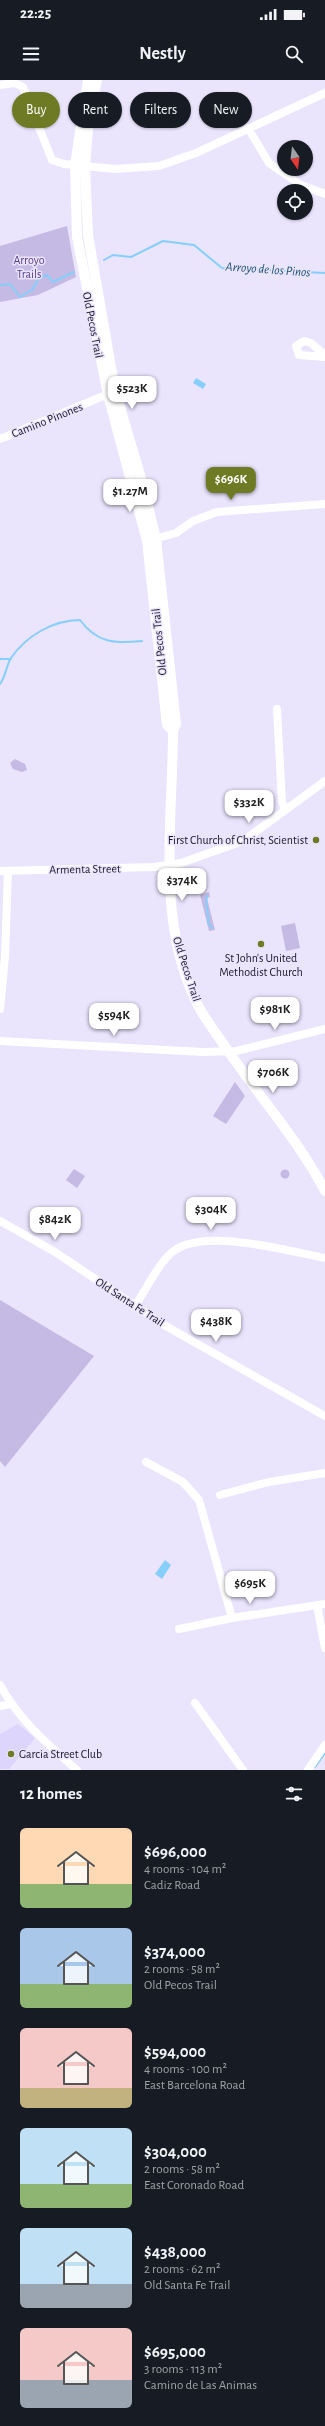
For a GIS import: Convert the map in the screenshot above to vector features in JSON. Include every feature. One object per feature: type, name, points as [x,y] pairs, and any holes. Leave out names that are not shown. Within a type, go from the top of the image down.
[{"type":"main road","name":"Old Pecos Trail","points":[[88,80],[80,166],[77,237],[112,393],[143,485],[151,540],[176,724],[172,731],[169,865],[176,940],[191,991],[227,1051],[289,1134],[320,1179],[325,1191]]},
{"type":"main road","name":"Old Pecos Trail","points":[[80,166],[97,80]]},
{"type":"street","points":[[0,85],[11,82],[19,82],[28,97],[50,158],[57,162],[80,166],[124,169],[159,166],[196,153],[248,128],[269,163],[301,185],[325,194]]},
{"type":"street","points":[[252,126],[325,93]]},
{"type":"street","name":"Camino Pinones","points":[[0,439],[112,393]]},
{"type":"street","points":[[151,540],[176,533],[193,520],[217,512],[325,504]]},
{"type":"street","points":[[277,709],[282,802],[285,809]]},
{"type":"street","name":"Armenta Street","points":[[4,871],[169,865],[233,846],[243,841],[325,781]]},
{"type":"street","points":[[0,1009],[5,957],[4,871]]},
{"type":"street","points":[[0,1041],[203,1052],[236,1051],[325,1029]]},
{"type":"street","name":"Old Santa Fe Trail","points":[[0,1221],[55,1252],[174,1331],[325,1416]]},
{"type":"street","points":[[135,1306],[169,1256],[192,1242],[221,1241],[241,1243],[325,1258]]},
{"type":"street","points":[[146,1462],[183,1482],[199,1500],[232,1618]]},
{"type":"street","points":[[220,1495],[269,1482],[325,1473]]},
{"type":"street","points":[[179,1630],[232,1618],[321,1604],[325,1648]]},
{"type":"street","points":[[0,1685],[11,1704],[35,1733],[77,1770]]},
{"type":"street","points":[[195,1703],[243,1770]]},
{"type":"street","points":[[0,1706],[11,1704]]},
{"type":"street","points":[[308,1770],[325,1746]]},
{"type":"shaded area","name":"Garcia Street Club","points":[[18,1724],[35,1738],[9,1769],[0,1769],[0,1734]]},
{"type":"green space","name":"Arroyo Trails","points":[[67,226],[76,277],[38,295],[0,302],[0,246]]},
{"type":"green space","points":[[15,759],[25,764],[27,770],[22,772],[13,769],[10,763]]},
{"type":"green space","points":[[209,892],[210,897],[207,898],[215,930],[209,931],[200,895]]},
{"type":"green space","points":[[295,923],[300,948],[286,951],[281,926]]},
{"type":"green space","points":[[235,1082],[245,1096],[226,1124],[213,1116]]},
{"type":"green space","points":[[74,1169],[85,1176],[77,1188],[66,1180]]},
{"type":"green space","points":[[283,1170],[287,1170],[289,1174],[287,1178],[283,1178],[281,1176],[281,1172]]},
{"type":"green space","points":[[0,1300],[94,1356],[5,1467],[0,1461]]},
{"type":"water","points":[[196,378],[206,384],[203,389],[193,383]]},
{"type":"water","points":[[165,1560],[171,1565],[162,1579],[155,1574]]},
{"type":"waterway","name":"Arroyo de los Pinos","points":[[104,260],[113,255],[131,257],[163,241],[194,245],[222,268],[325,273]]},
{"type":"waterway","name":"Arroyo de los Pinos","points":[[0,285],[10,284],[20,297],[32,290],[39,278],[47,275],[53,282],[74,272]]},
{"type":"waterway","points":[[0,684],[4,678],[9,661],[17,650],[32,636],[50,626],[80,620],[86,628],[100,638],[115,642],[142,641]]},
{"type":"waterway","points":[[0,659],[11,659]]},
{"type":"waterway","points":[[207,896],[206,903],[208,923],[212,928]]},
{"type":"waterway","points":[[315,1767],[325,1753]]},
{"type":"place","name":"First Church of Christ, Scientist","points":[[316,840]]},
{"type":"place","name":"St John's United Methodist Church","points":[[261,944]]},
{"type":"place","name":"Garcia Street Club","points":[[11,1754]]}]
